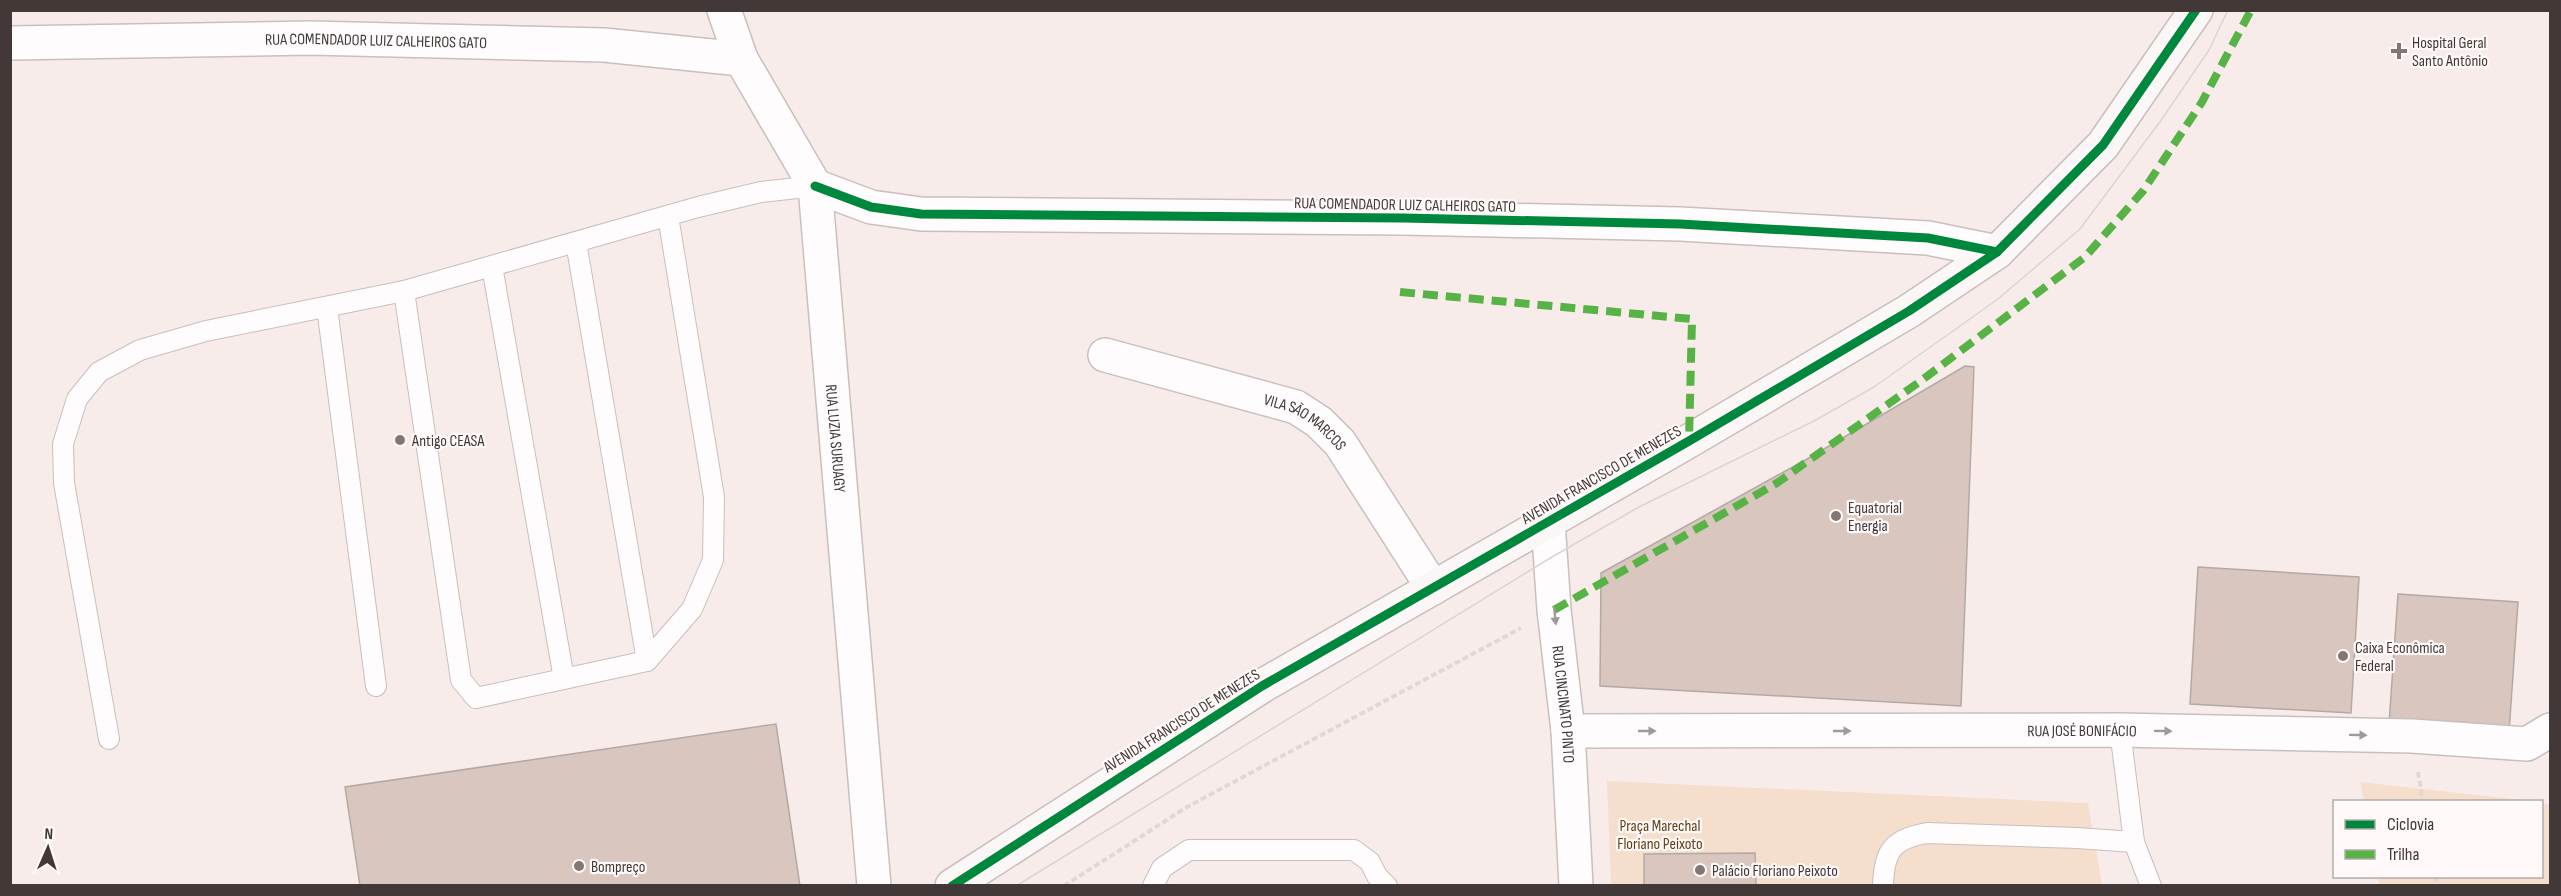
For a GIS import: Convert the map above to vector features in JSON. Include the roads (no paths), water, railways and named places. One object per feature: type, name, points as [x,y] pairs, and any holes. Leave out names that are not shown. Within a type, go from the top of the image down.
[{"type":"street","name":"RUA LUZIA SURUAGY","points":[[724,10],[741,59],[814,186],[874,885]]},
{"type":"street","name":"AVENIDA FRANCISCO DE MENEZES","points":[[952,885],[1262,686],[1909,311],[1997,252],[2103,145],[2196,10]]},
{"type":"street","name":"RUA COMENDADOR LUIZ CALHEIROS GATO","points":[[10,43],[310,38],[603,45],[741,59]]},
{"type":"street","name":"RUA COMENDADOR LUIZ CALHEIROS GATO","points":[[814,186],[871,207],[921,214],[1403,218],[1680,224],[1928,238],[1997,252]]},
{"type":"street","name":"VILA SÃO MARCOS","points":[[1104,355],[1296,406],[1319,422],[1340,443],[1433,588]]},
{"type":"street","name":"RUA CINCINATO PINTO","points":[[1548,522],[1554,610],[1568,731],[1576,885]]},
{"type":"street","name":"RUA JOSÉ BONIFÁCIO","points":[[1568,731],[2120,730],[2412,736],[2527,744],[2550,730]]},
{"type":"street","points":[[1570,764],[1611,731]]},
{"type":"lane","points":[[109,739],[64,483],[63,444],[77,399],[99,372],[140,350],[206,331],[404,291],[761,192],[814,186]]},
{"type":"lane","points":[[404,291],[461,680],[476,698],[647,661],[692,609],[713,560],[714,498],[668,216]]},
{"type":"lane","points":[[576,242],[647,661]]},
{"type":"lane","points":[[492,266],[564,678]]},
{"type":"lane","points":[[327,307],[376,686]]},
{"type":"lane","points":[[2120,730],[2134,842],[2151,885]]},
{"type":"lane","points":[[1883,885],[1884,863],[1892,848],[1898,842],[1927,833],[2077,837],[2134,842]]},
{"type":"lane","points":[[1153,885],[1162,868],[1189,850],[1354,850],[1370,862],[1377,876],[1388,885]]},
{"type":"tram line","points":[[1016,886],[1552,557],[1639,507],[1814,421],[1874,387],[1998,299],[2080,229],[2162,119],[2209,50],[2228,10]]},
{"type":"place","name":"Hospital Geral Santo Antônio","points":[[2399,51]]},
{"type":"place","name":"Antigo CEASA","points":[[400,440]]},
{"type":"place","name":"Equatorial Energia","points":[[1836,516]]},
{"type":"place","name":"Caixa Econômica Federal","points":[[2343,656]]},
{"type":"place","name":"Bompreço","points":[[579,866]]},
{"type":"place","name":"Palácio Floriano Peixoto","points":[[1700,870]]},
{"type":"park label","name":"Praça Marechal Floriano Peixoto","points":[[1660,834]]}]
